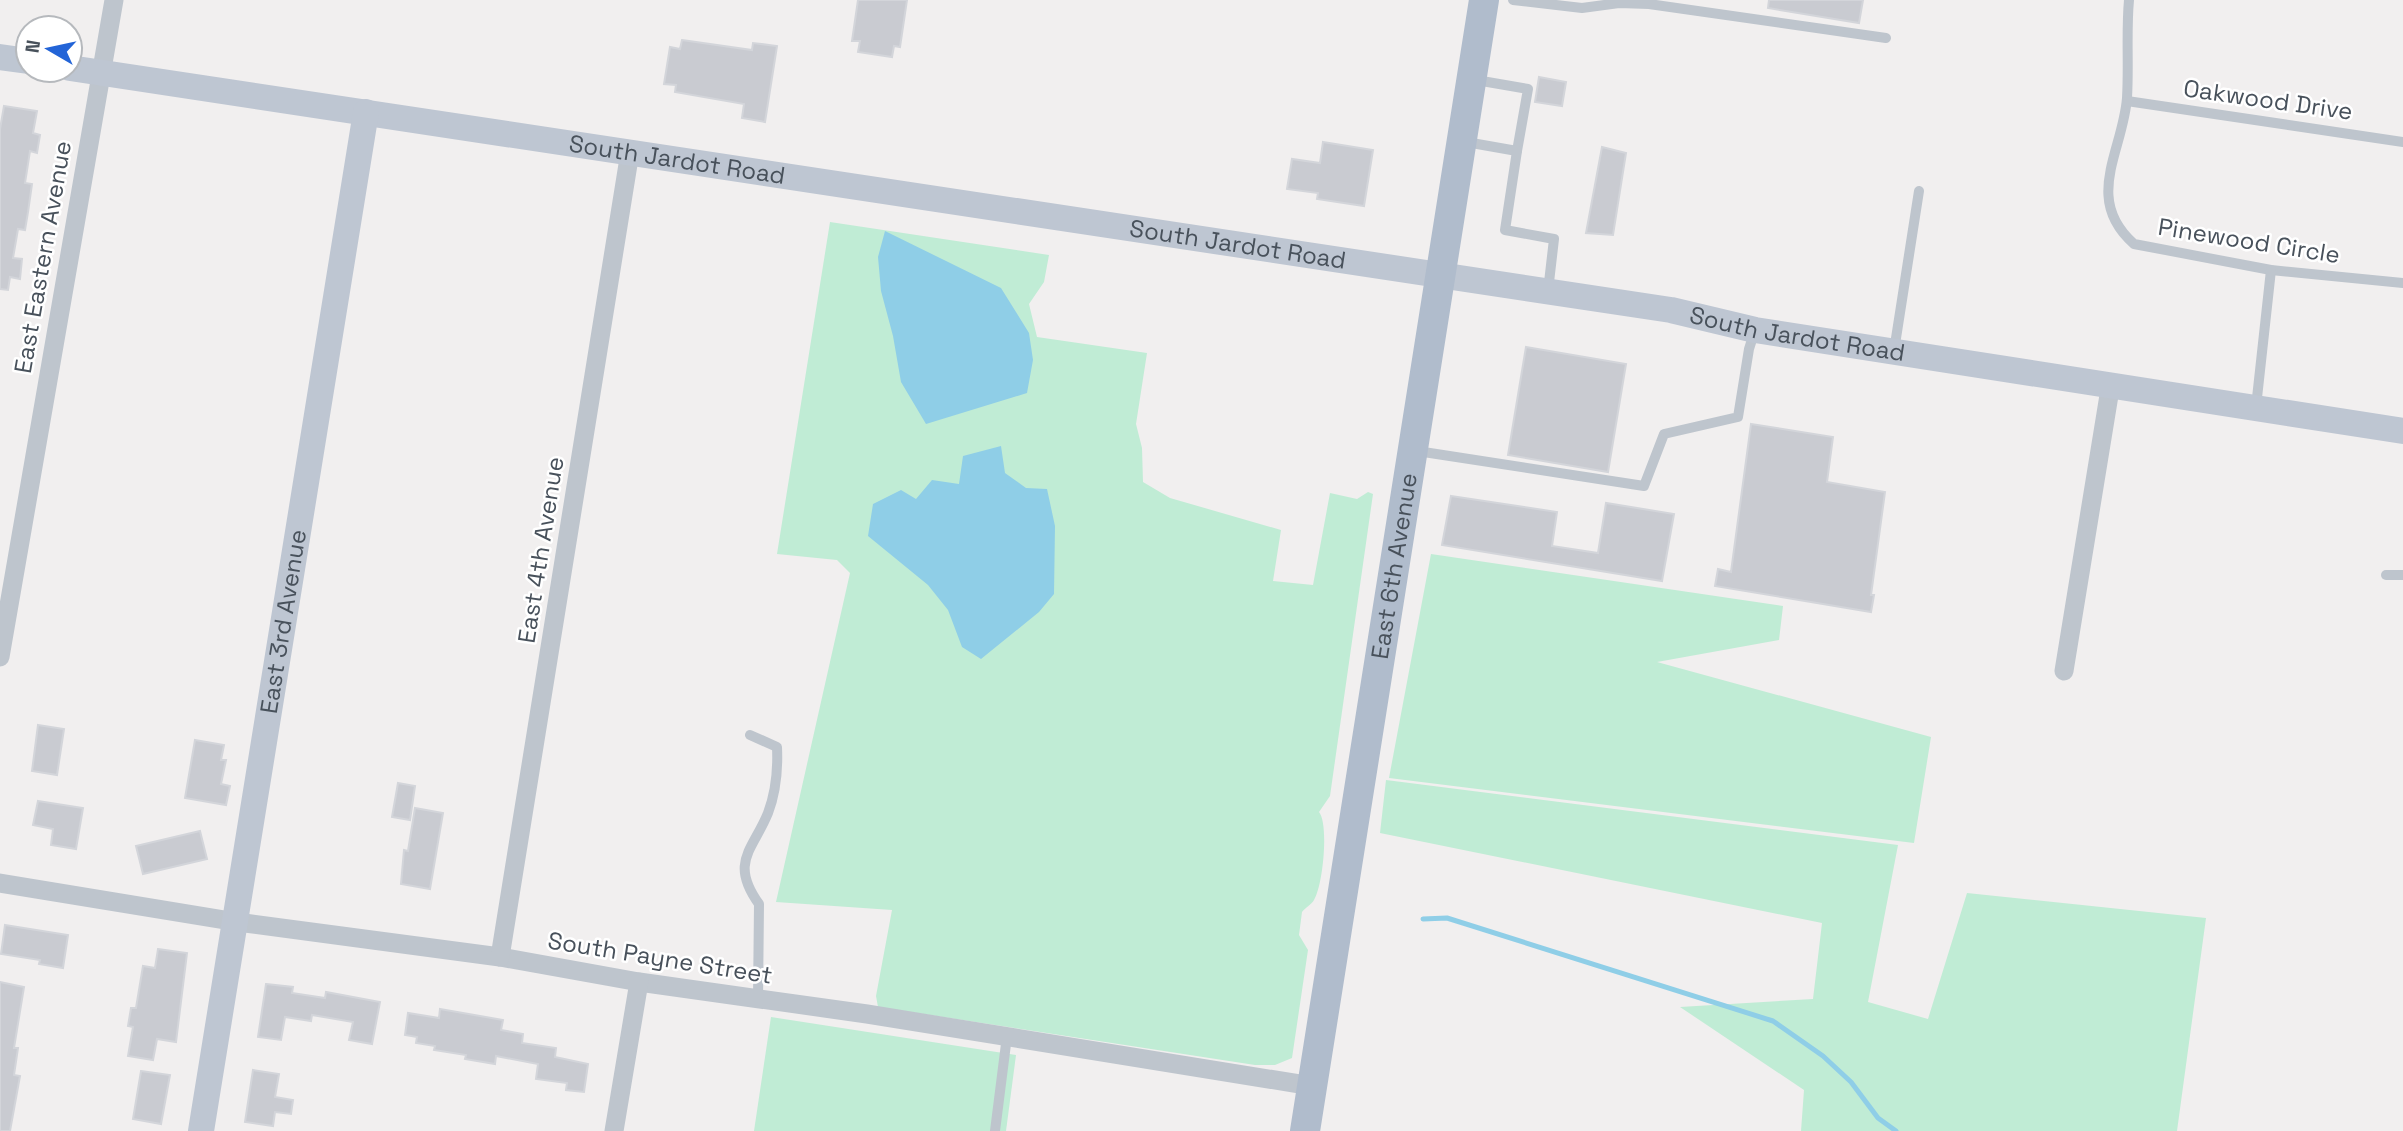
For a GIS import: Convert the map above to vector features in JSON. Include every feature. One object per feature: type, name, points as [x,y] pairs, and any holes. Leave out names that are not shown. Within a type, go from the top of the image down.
[{"type":"main road","name":"East 6th Avenue","points":[[1305,1131],[1443,275],[1484,0]]},
{"type":"street","name":"East Eastern Avenue","points":[[0,657],[114,0]]},
{"type":"street","name":"South Jardot Road","points":[[84,70],[1671,310],[1755,330],[2111,383],[2403,431]]},
{"type":"street","name":"East 3rd Avenue","points":[[201,1131],[237,922],[366,112]]},
{"type":"street","name":"East 4th Avenue","points":[[500,957],[630,152]]},
{"type":"street","points":[[2064,671],[2111,383]]},
{"type":"street","name":"South Payne Street","points":[[0,883],[237,922],[500,957],[639,982],[1007,1036],[1312,1086]]},
{"type":"street","points":[[614,1131],[639,982]]},
{"type":"lane","points":[[1513,0],[1553,2],[1582,8],[1619,3],[1649,4],[1886,38]]},
{"type":"lane","name":"Pinewood Circle","points":[[2129,0],[2127,101],[2108,183],[2109,209],[2119,231],[2134,244],[2271,270],[2403,283]]},
{"type":"lane","points":[[1472,79],[1528,89],[1505,230],[1554,239],[1548,291]]},
{"type":"lane","name":"Oakwood Drive","points":[[2127,101],[2403,142]]},
{"type":"lane","points":[[1463,141],[1517,151]]},
{"type":"lane","points":[[1894,351],[1919,191]]},
{"type":"lane","points":[[2256,408],[2271,270]]},
{"type":"lane","points":[[1414,450],[1644,486],[1664,434],[1738,417],[1749,349],[1755,330]]},
{"type":"lane","points":[[2386,575],[2403,575]]},
{"type":"lane","points":[[750,735],[776,747],[778,768],[768,813],[749,844],[745,869],[751,892],[759,904],[758,998]]},
{"type":"lane","points":[[995,1131],[1007,1036]]},
{"type":"green space","points":[[830,222],[1049,255],[1044,282],[1029,304],[1037,337],[1147,353],[1136,424],[1142,448],[1143,482],[1170,498],[1281,530],[1273,581],[1313,585],[1330,493],[1357,499],[1368,492],[1373,494],[1330,796],[1319,812],[1324,829],[1322,869],[1314,900],[1302,912],[1299,935],[1308,950],[1292,1058],[1275,1065],[1255,1065],[878,1007],[876,996],[892,910],[776,902],[850,573],[837,560],[777,554]]},
{"type":"green space","points":[[1431,554],[1783,606],[1779,640],[1657,662],[1931,737],[1914,843],[1389,778]]},
{"type":"green space","points":[[1386,780],[1898,845],[1868,1002],[1928,1019],[1967,893],[2206,918],[2177,1131],[1801,1131],[1804,1090],[1680,1007],[1813,999],[1822,923],[1380,833]]},
{"type":"green space","points":[[771,1017],[1016,1055],[1006,1131],[754,1131]]},
{"type":"water","points":[[885,231],[1001,288],[1029,333],[1033,360],[1027,393],[926,424],[901,382],[881,291],[878,257]]},
{"type":"water","points":[[1001,446],[1005,473],[1026,488],[1047,489],[1055,526],[1054,594],[1039,612],[981,659],[962,647],[948,610],[928,585],[868,536],[873,504],[901,490],[916,499],[932,480],[959,484],[963,456]]},
{"type":"building","points":[[858,0],[907,0],[900,47],[894,46],[892,57],[858,52],[860,41],[852,41]]},
{"type":"building","points":[[1769,0],[1863,0],[1859,23],[1768,8]]},
{"type":"building","points":[[682,40],[752,50],[753,43],[777,46],[765,122],[742,118],[744,104],[675,92],[676,85],[664,84],[670,47],[680,49]]},
{"type":"building","points":[[1539,77],[1566,82],[1562,106],[1535,102]]},
{"type":"building","points":[[4,106],[37,111],[33,133],[40,135],[37,153],[30,151],[25,183],[32,184],[28,212],[25,230],[18,229],[13,258],[22,259],[20,279],[10,277],[8,290],[0,289],[0,129]]},
{"type":"building","points":[[1323,142],[1373,150],[1364,206],[1317,199],[1318,193],[1287,189],[1292,159],[1320,163]]},
{"type":"building","points":[[1602,147],[1626,153],[1613,235],[1586,233]]},
{"type":"building","points":[[1526,347],[1626,364],[1608,472],[1508,455]]},
{"type":"building","points":[[1751,424],[1833,437],[1827,482],[1885,492],[1871,612],[1715,586],[1718,569],[1731,572]]},
{"type":"building","points":[[1451,496],[1557,512],[1552,546],[1598,553],[1606,503],[1674,514],[1662,581],[1442,545]]},
{"type":"building","points":[[38,725],[64,729],[57,775],[32,771]]},
{"type":"building","points":[[195,740],[224,745],[221,760],[226,760],[221,784],[230,786],[226,805],[185,798]]},
{"type":"building","points":[[398,783],[415,786],[410,820],[392,817]]},
{"type":"building","points":[[38,801],[83,808],[76,849],[51,845],[53,829],[33,825]]},
{"type":"building","points":[[415,808],[443,813],[430,889],[401,884],[404,850],[408,851]]},
{"type":"building","points":[[200,831],[207,859],[143,874],[136,846]]},
{"type":"building","points":[[5,925],[68,935],[63,968],[39,964],[40,960],[1,954]]},
{"type":"building","points":[[158,949],[187,953],[176,1042],[157,1039],[153,1060],[128,1056],[133,1027],[128,1026],[131,1008],[136,1008],[143,966],[155,968]]},
{"type":"building","points":[[0,982],[24,987],[14,1048],[18,1048],[14,1075],[20,1076],[10,1131],[0,1131]]},
{"type":"building","points":[[266,984],[293,987],[292,993],[325,998],[326,992],[380,1002],[372,1044],[349,1040],[353,1022],[312,1015],[311,1021],[285,1017],[281,1040],[258,1037]]},
{"type":"building","points":[[440,1009],[503,1020],[501,1030],[523,1034],[522,1043],[556,1048],[555,1057],[588,1064],[584,1092],[566,1090],[567,1083],[536,1079],[538,1064],[496,1056],[495,1064],[465,1059],[466,1055],[434,1050],[435,1046],[416,1043],[417,1037],[405,1035],[408,1013],[439,1018]]},
{"type":"building","points":[[253,1070],[279,1074],[275,1097],[293,1100],[291,1114],[275,1112],[273,1126],[245,1122]]},
{"type":"building","points":[[141,1071],[170,1075],[161,1124],[133,1119]]},
{"type":"waterway","points":[[1423,919],[1447,918],[1773,1021],[1823,1056],[1851,1082],[1878,1118],[1896,1131]]}]
